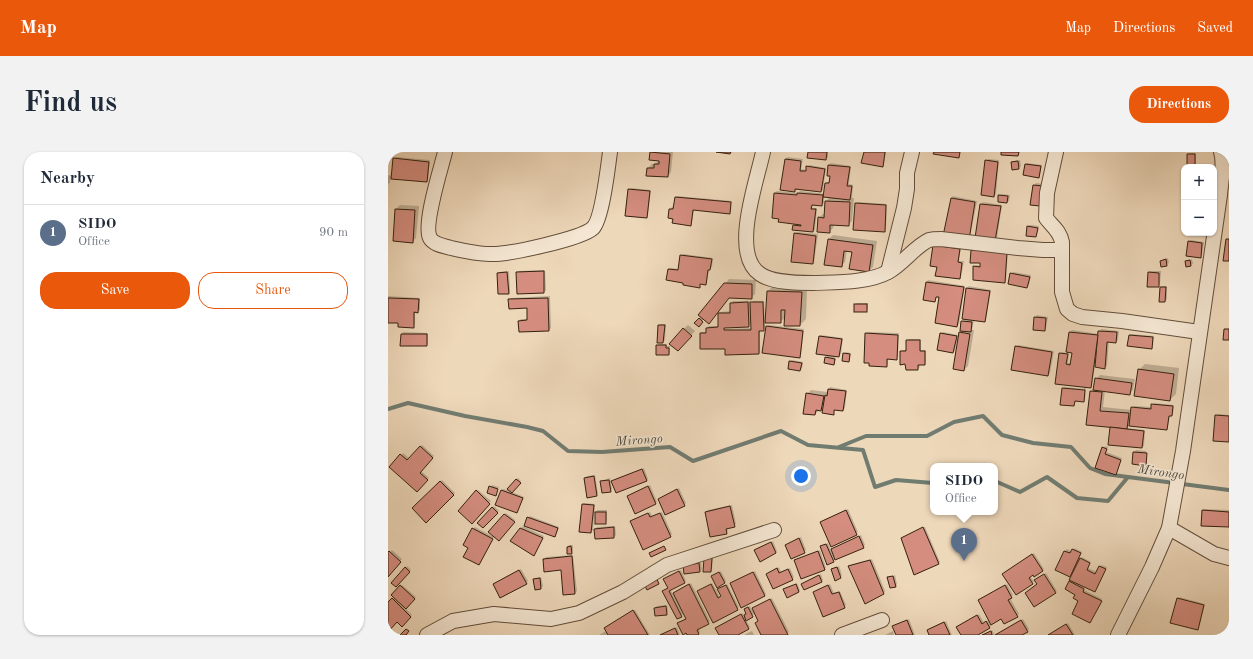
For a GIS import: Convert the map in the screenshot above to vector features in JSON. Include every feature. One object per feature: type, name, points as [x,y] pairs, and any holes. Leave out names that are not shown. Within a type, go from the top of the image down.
[{"type":"street","points":[[445,152],[429,224],[431,239],[437,244],[463,251],[490,254],[523,250],[577,236],[593,228],[599,213],[610,152]]},
{"type":"street","points":[[762,152],[748,213],[746,247],[751,265],[760,275],[774,280],[803,283],[870,279],[888,272],[930,240],[942,239],[1043,250],[1061,250]]},
{"type":"street","points":[[888,272],[904,208],[907,190],[907,173],[912,152]]},
{"type":"street","points":[[1056,152],[1047,193],[1046,218],[1057,230],[1060,236],[1062,292],[1067,309],[1073,314],[1082,317],[1199,332]]},
{"type":"street","points":[[1118,635],[1152,567],[1170,523],[1183,451],[1199,332],[1220,196],[1222,172],[1221,152]]},
{"type":"street","points":[[1170,523],[1214,554],[1229,558]]},
{"type":"street","points":[[427,635],[453,621],[494,614],[552,618],[579,613],[623,592],[668,565],[774,530]]},
{"type":"street","points":[[842,635],[882,620]]},
{"type":"building","points":[[650,152],[670,154],[668,177],[646,176],[647,168],[654,168],[654,164],[659,164],[659,161],[649,160]]},
{"type":"building","points":[[716,152],[731,152],[730,154]]},
{"type":"building","points":[[808,152],[827,152],[826,160],[807,158]]},
{"type":"building","points":[[864,152],[885,152],[883,167],[861,163]]},
{"type":"building","points":[[934,152],[960,152],[959,158],[933,154]]},
{"type":"building","points":[[1001,152],[1019,152],[1018,156],[1001,155]]},
{"type":"building","points":[[1187,154],[1195,154],[1195,164],[1187,164]]},
{"type":"building","points":[[393,158],[429,162],[427,182],[391,179]]},
{"type":"building","points":[[785,159],[801,161],[800,171],[806,171],[806,166],[825,169],[821,192],[795,189],[795,192],[780,190]]},
{"type":"building","points":[[985,160],[998,162],[994,197],[981,195]]},
{"type":"building","points":[[1018,161],[1019,169],[1012,170],[1011,162]]},
{"type":"building","points":[[1025,164],[1041,166],[1039,178],[1023,175]]},
{"type":"building","points":[[828,165],[850,167],[847,186],[852,186],[850,200],[823,197],[825,183],[829,183],[830,176],[827,176]]},
{"type":"building","points":[[1033,185],[1043,186],[1040,206],[1030,205]]},
{"type":"building","points":[[628,189],[650,191],[647,218],[625,216]]},
{"type":"building","points":[[774,193],[823,195],[822,206],[812,205],[811,209],[816,209],[813,232],[792,230],[793,225],[801,225],[778,222],[779,219],[772,218]]},
{"type":"building","points":[[998,195],[1008,196],[1007,203],[998,202]]},
{"type":"building","points":[[675,197],[731,202],[730,214],[693,210],[691,226],[672,223],[673,219],[668,218],[669,209],[673,209]]},
{"type":"building","points":[[951,198],[975,202],[969,240],[943,236]]},
{"type":"building","points":[[825,201],[850,202],[849,226],[830,225],[830,233],[817,232],[818,217],[824,218]]},
{"type":"building","points":[[855,203],[886,205],[885,232],[853,230]]},
{"type":"building","points":[[980,204],[1001,206],[995,241],[975,238]]},
{"type":"building","points":[[395,209],[415,210],[413,243],[393,241]]},
{"type":"building","points":[[1027,226],[1038,228],[1036,237],[1026,236]]},
{"type":"building","points":[[794,233],[816,236],[813,264],[791,262]]},
{"type":"building","points":[[828,239],[873,245],[869,272],[849,269],[852,252],[844,251],[842,267],[824,265]]},
{"type":"building","points":[[1226,239],[1229,239],[1229,261],[1223,261]]},
{"type":"building","points":[[1188,241],[1202,243],[1201,258],[1186,256]]},
{"type":"building","points":[[933,245],[960,249],[958,262],[962,263],[960,279],[935,276],[937,267],[930,266]]},
{"type":"building","points":[[971,250],[1007,252],[1005,283],[973,280],[973,266],[980,267],[980,263],[970,263]]},
{"type":"building","points":[[680,255],[712,259],[710,270],[708,270],[706,285],[700,284],[700,288],[666,280],[668,269],[678,270]]},
{"type":"building","points":[[1166,259],[1167,266],[1161,267],[1160,261]]},
{"type":"building","points":[[1190,260],[1191,266],[1186,267],[1185,261]]},
{"type":"building","points":[[544,271],[544,293],[517,294],[516,272]]},
{"type":"building","points":[[507,272],[509,294],[498,294],[497,273]]},
{"type":"building","points":[[1148,272],[1159,273],[1159,287],[1147,287]]},
{"type":"building","points":[[1010,273],[1030,277],[1027,288],[1008,284]]},
{"type":"building","points":[[926,282],[964,287],[957,327],[935,323],[939,297],[936,297],[935,302],[923,300]]},
{"type":"building","points":[[724,283],[752,284],[752,299],[729,298],[709,324],[698,315]]},
{"type":"building","points":[[1160,287],[1166,287],[1165,302],[1159,302]]},
{"type":"building","points":[[966,288],[990,291],[985,322],[962,319]]},
{"type":"building","points":[[767,291],[802,292],[800,326],[784,326],[785,310],[781,310],[781,323],[765,323]]},
{"type":"building","points":[[388,298],[419,299],[418,313],[414,312],[414,328],[398,327],[398,323],[388,323]]},
{"type":"building","points":[[548,298],[549,331],[519,332],[518,321],[527,320],[527,308],[509,309],[508,299]]},
{"type":"building","points":[[748,302],[749,327],[724,328],[724,330],[751,330],[750,302],[763,302],[764,331],[759,331],[759,354],[725,355],[725,349],[700,349],[700,333],[706,333],[706,328],[718,327],[718,313],[730,313],[730,303]]},
{"type":"building","points":[[854,304],[867,304],[867,312],[854,312]]},
{"type":"building","points":[[1034,317],[1046,318],[1045,331],[1033,330]]},
{"type":"building","points":[[699,318],[703,322],[699,327],[694,323]]},
{"type":"building","points":[[961,321],[972,322],[971,332],[960,331]]},
{"type":"building","points":[[658,325],[665,325],[663,343],[657,343]]},
{"type":"building","points":[[766,326],[803,331],[800,358],[762,353]]},
{"type":"building","points":[[683,328],[692,336],[678,351],[669,344]]},
{"type":"building","points":[[1224,329],[1229,329],[1229,340],[1223,340]]},
{"type":"building","points":[[1098,331],[1117,332],[1116,343],[1107,342],[1105,369],[1095,367]]},
{"type":"building","points":[[959,332],[970,334],[964,371],[953,369]]},
{"type":"building","points":[[1069,332],[1098,335],[1091,388],[1055,384],[1059,353],[1068,354],[1066,364],[1070,365],[1072,353],[1066,352]]},
{"type":"building","points":[[865,333],[898,335],[897,360],[887,359],[887,367],[869,366],[869,363],[864,363]]},
{"type":"building","points":[[940,333],[957,336],[953,353],[937,350]]},
{"type":"building","points":[[401,334],[427,334],[427,346],[400,346]]},
{"type":"building","points":[[1129,335],[1153,337],[1152,349],[1127,346]]},
{"type":"building","points":[[819,336],[842,339],[839,357],[816,354]]},
{"type":"building","points":[[906,340],[920,340],[920,351],[925,351],[925,365],[918,365],[918,370],[906,370],[905,364],[900,365],[900,351],[906,351]]},
{"type":"building","points":[[656,345],[666,345],[666,348],[669,348],[669,355],[656,355]]},
{"type":"building","points":[[1015,346],[1052,352],[1048,376],[1011,370]]},
{"type":"building","points":[[843,353],[850,354],[849,362],[842,361]]},
{"type":"building","points":[[825,357],[835,359],[834,365],[824,363]]},
{"type":"building","points":[[789,361],[802,363],[800,371],[788,369]]},
{"type":"building","points":[[1138,369],[1174,374],[1170,401],[1134,396]]},
{"type":"building","points":[[1095,378],[1132,383],[1130,395],[1093,390]]},
{"type":"building","points":[[1062,388],[1085,390],[1084,402],[1075,401],[1074,406],[1060,405]]},
{"type":"building","points":[[828,389],[846,391],[843,411],[834,410],[834,415],[822,413],[825,395],[827,396]]},
{"type":"building","points":[[1090,391],[1102,392],[1100,411],[1129,413],[1127,429],[1086,425]]},
{"type":"building","points":[[806,393],[824,396],[821,411],[816,410],[815,415],[803,414]]},
{"type":"building","points":[[1151,404],[1173,406],[1172,416],[1169,416],[1167,430],[1129,426],[1131,407],[1151,409]]},
{"type":"building","points":[[1215,415],[1229,416],[1229,442],[1213,441]]},
{"type":"building","points":[[1110,427],[1144,431],[1142,448],[1108,445]]},
{"type":"building","points":[[420,446],[433,458],[420,473],[428,480],[417,492],[389,467],[400,454],[407,460]]},
{"type":"building","points":[[1102,447],[1107,449],[1105,454],[1121,460],[1116,475],[1095,468]]},
{"type":"building","points":[[1133,452],[1147,453],[1146,466],[1132,464]]},
{"type":"building","points":[[642,469],[647,481],[616,493],[611,481]]},
{"type":"building","points":[[594,476],[597,496],[587,498],[584,478]]},
{"type":"building","points":[[516,479],[521,483],[512,493],[507,489]]},
{"type":"building","points":[[609,480],[611,492],[602,493],[600,481]]},
{"type":"building","points":[[440,481],[454,495],[426,523],[412,508]]},
{"type":"building","points":[[489,486],[498,489],[496,496],[487,493]]},
{"type":"building","points":[[648,486],[656,504],[635,514],[627,496]]},
{"type":"building","points":[[677,489],[685,506],[665,515],[658,499]]},
{"type":"building","points":[[476,490],[490,504],[472,524],[458,511]]},
{"type":"building","points":[[501,490],[523,498],[517,513],[495,505]]},
{"type":"building","points":[[582,504],[594,505],[591,533],[579,532]]},
{"type":"building","points":[[730,506],[735,527],[726,529],[727,534],[710,537],[705,512]]},
{"type":"building","points":[[492,507],[498,513],[483,528],[477,523]]},
{"type":"building","points":[[846,510],[857,535],[831,547],[820,522]]},
{"type":"building","points":[[1202,510],[1229,512],[1229,527],[1201,526]]},
{"type":"building","points":[[595,512],[606,512],[606,524],[595,524]]},
{"type":"building","points":[[648,513],[650,517],[660,513],[671,537],[643,550],[630,521]]},
{"type":"building","points":[[504,514],[515,522],[499,541],[488,532]]},
{"type":"building","points":[[527,517],[558,528],[555,537],[524,526]]},
{"type":"building","points":[[614,527],[614,538],[595,539],[594,529]]},
{"type":"building","points":[[923,527],[939,564],[914,575],[901,538]]},
{"type":"building","points":[[472,528],[493,539],[479,565],[463,557],[468,548],[463,545]]},
{"type":"building","points":[[520,528],[543,538],[534,556],[510,541]]},
{"type":"building","points":[[859,536],[864,548],[835,560],[831,549]]},
{"type":"building","points":[[799,538],[805,553],[791,559],[785,545]]},
{"type":"building","points":[[771,542],[776,553],[760,562],[754,550]]},
{"type":"building","points":[[826,544],[834,562],[827,565],[820,546]]},
{"type":"building","points":[[571,546],[572,554],[567,554],[567,547]]},
{"type":"building","points":[[664,546],[666,550],[651,557],[649,553]]},
{"type":"building","points":[[1072,549],[1081,553],[1070,577],[1055,570],[1064,551],[1070,553]]},
{"type":"building","points":[[389,551],[401,562],[388,577],[388,552]]},
{"type":"building","points":[[818,551],[825,570],[801,579],[794,560]]},
{"type":"building","points":[[1032,554],[1043,571],[1034,577],[1033,575],[1029,578],[1033,584],[1016,595],[1002,574]]},
{"type":"building","points":[[572,556],[575,594],[563,595],[561,570],[544,572],[543,559]]},
{"type":"building","points":[[704,558],[712,558],[711,572],[703,572]]},
{"type":"building","points":[[1080,558],[1090,563],[1087,570],[1095,574],[1099,566],[1106,569],[1095,592],[1069,580]]},
{"type":"building","points":[[870,560],[884,594],[865,604],[848,566]]},
{"type":"building","points":[[699,563],[700,572],[684,574],[683,566]]},
{"type":"building","points":[[405,567],[410,572],[396,587],[391,583]]},
{"type":"building","points":[[837,567],[841,578],[835,581],[831,569]]},
{"type":"building","points":[[777,568],[779,573],[788,569],[793,580],[773,589],[766,574]]},
{"type":"building","points":[[519,570],[527,584],[500,598],[493,584]]},
{"type":"building","points":[[679,571],[685,583],[669,591],[682,617],[677,619],[662,591],[668,588],[663,579]]},
{"type":"building","points":[[719,572],[725,583],[717,588],[711,576]]},
{"type":"building","points":[[753,572],[765,596],[741,608],[730,583]]},
{"type":"building","points":[[1044,574],[1056,593],[1034,607],[1025,593],[1037,584],[1034,580]]},
{"type":"building","points":[[819,575],[822,582],[804,590],[801,584]]},
{"type":"building","points":[[893,576],[896,587],[890,588],[887,577]]},
{"type":"building","points":[[656,577],[659,584],[647,590],[643,582]]},
{"type":"building","points":[[540,578],[541,589],[535,590],[533,579]]},
{"type":"building","points":[[1069,581],[1084,589],[1083,592],[1102,601],[1090,623],[1072,614],[1078,601],[1073,598],[1075,595],[1065,589]]},
{"type":"building","points":[[689,584],[709,624],[697,630],[698,635],[687,635],[686,633],[683,635],[677,623],[686,619],[673,593]]},
{"type":"building","points":[[711,584],[718,598],[721,596],[717,589],[726,585],[738,610],[713,623],[697,591]]},
{"type":"building","points":[[796,584],[799,592],[787,598],[783,589]]},
{"type":"building","points":[[400,585],[415,599],[406,609],[391,595]]},
{"type":"building","points":[[828,585],[832,594],[839,592],[845,608],[823,617],[813,592]]},
{"type":"building","points":[[1005,585],[1012,598],[1008,600],[1018,617],[1004,624],[1001,619],[991,625],[978,600]]},
{"type":"building","points":[[392,598],[411,617],[402,627],[397,622],[388,632],[388,602]]},
{"type":"building","points":[[1177,598],[1204,605],[1198,630],[1170,623]]},
{"type":"building","points":[[770,599],[788,635],[761,635],[755,623],[758,621],[752,608]]},
{"type":"building","points":[[666,606],[667,615],[655,616],[654,608]]},
{"type":"building","points":[[748,607],[753,617],[746,621],[744,609]]},
{"type":"building","points":[[633,610],[648,635],[608,635],[604,628]]},
{"type":"building","points":[[741,614],[749,629],[738,635],[719,635],[715,628]]},
{"type":"building","points":[[977,615],[982,624],[986,621],[990,628],[978,635],[961,635],[956,627]]},
{"type":"building","points":[[907,620],[913,635],[896,635],[892,626]]},
{"type":"building","points":[[1021,620],[1028,632],[1022,635],[995,635]]},
{"type":"building","points":[[944,622],[950,635],[929,635],[927,630]]},
{"type":"building","points":[[1066,624],[1073,635],[1048,635]]},
{"type":"building","points":[[675,628],[678,635],[660,635]]},
{"type":"building","points":[[406,629],[409,631],[406,635],[400,635]]},
{"type":"building","points":[[991,631],[992,635],[982,635]]},
{"type":"waterway","name":"Mirongo","points":[[388,409],[408,403],[465,416],[527,427],[543,431],[568,451],[602,452],[670,447],[693,461],[781,431],[808,445],[863,450],[875,487],[896,480],[930,483]]},
{"type":"waterway","points":[[839,447],[866,436],[927,436],[954,422],[983,416],[1002,435],[1033,443],[1071,447],[1090,468],[1105,474],[1128,477]]},
{"type":"waterway","name":"Mirongo","points":[[998,482],[1020,492],[1047,477],[1077,498],[1108,501],[1128,477],[1229,490]]},
{"type":"place","name":"SIDO","points":[[964,561]]}]
